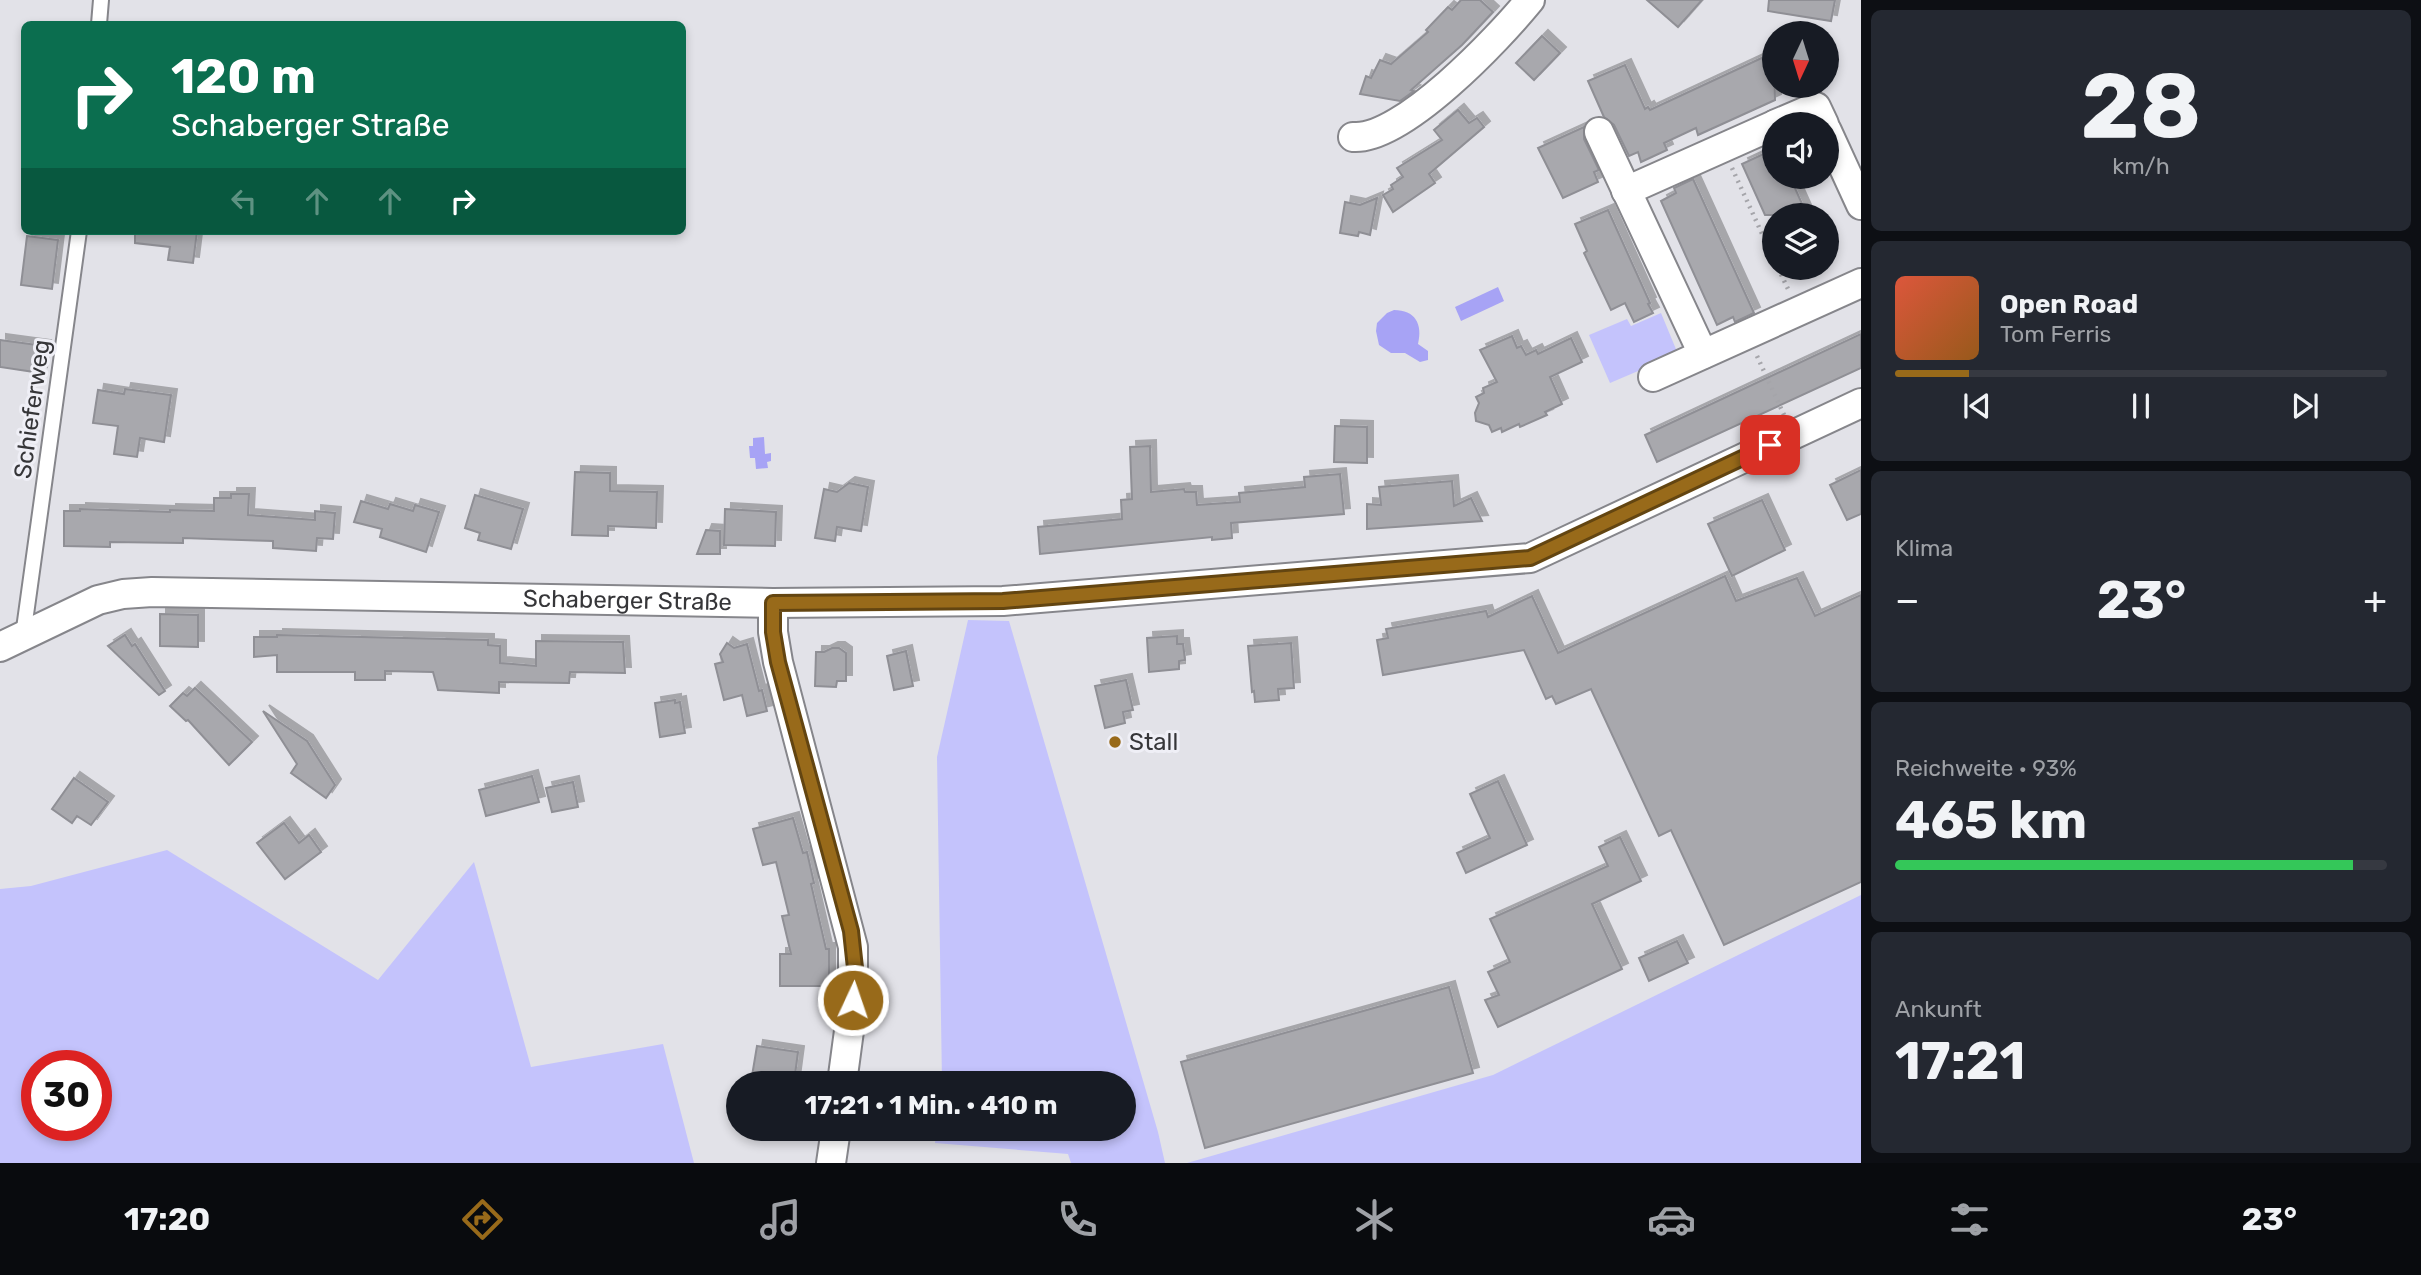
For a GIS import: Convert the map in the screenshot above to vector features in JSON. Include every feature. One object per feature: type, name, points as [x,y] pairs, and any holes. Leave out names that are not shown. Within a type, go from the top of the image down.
[{"type":"street","points":[[1353,137],[1371,136],[1405,119],[1444,88],[1530,0]]},
{"type":"street","points":[[1805,112],[1816,107],[1818,112]]},
{"type":"street","points":[[1626,191],[1762,131]]},
{"type":"street","points":[[1599,132],[1703,354]]},
{"type":"street","points":[[1839,157],[1861,205]]},
{"type":"street","points":[[1653,376],[1861,283]]},
{"type":"street","name":"Schaberger Straße","points":[[12,641],[98,600],[123,594],[152,592],[773,603],[1003,601],[1530,558],[1861,404]]},
{"type":"street","points":[[773,603],[773,632],[778,662],[853,947],[853,1000],[844,1071]]},
{"type":"street","points":[[831,1163],[834,1141]]},
{"type":"lane","points":[[99,21],[101,0]]},
{"type":"lane","name":"Schieferweg","points":[[12,641],[78,235]]},
{"type":"path","points":[[1723,148],[1762,234]]},
{"type":"path","points":[[1748,335],[1782,412],[1793,407]]},
{"type":"shaded area","points":[[1498,287],[1504,301],[1461,321],[1455,307]]},
{"type":"shaded area","points":[[1394,310],[1407,312],[1416,320],[1419,330],[1418,344],[1428,351],[1428,360],[1420,362],[1405,353],[1391,353],[1379,345],[1377,323]]},
{"type":"shaded area","points":[[1661,313],[1678,354],[1610,383],[1589,335],[1627,319],[1631,326]]},
{"type":"shaded area","points":[[764,437],[765,454],[771,453],[771,461],[767,462],[768,468],[756,469],[755,458],[750,458],[749,446],[753,446],[753,438]]},
{"type":"shaded area","points":[[968,620],[1009,621],[1165,1163],[1071,1163],[1068,1154],[935,1143],[1136,1141],[1136,1071],[942,1071],[937,757]]},
{"type":"shaded area","points":[[167,850],[378,980],[474,862],[531,1067],[663,1044],[694,1163],[0,1163],[0,889],[31,886]]},
{"type":"shaded area","points":[[1861,895],[1861,1163],[1187,1163],[1493,1075]]},
{"type":"building","points":[[1461,0],[1480,0],[1493,12],[1462,45],[1411,90],[1414,91],[1400,101],[1360,94],[1366,76],[1371,78],[1380,60],[1391,64],[1428,32],[1426,30],[1448,7],[1452,10]]},
{"type":"building","points":[[1647,0],[1702,0],[1678,27]]},
{"type":"building","points":[[1769,0],[1835,0],[1831,21],[1768,11]]},
{"type":"building","points":[[1542,36],[1560,53],[1534,80],[1516,63]]},
{"type":"building","points":[[1762,58],[1762,98],[1775,98],[1698,135],[1696,128],[1664,143],[1667,150],[1641,162],[1638,152],[1629,156],[1614,125],[1604,117],[1588,81],[1625,65],[1645,109],[1648,107],[1650,110]]},
{"type":"building","points":[[1458,110],[1469,123],[1477,118],[1484,127],[1429,174],[1435,183],[1393,212],[1383,195],[1393,189],[1391,185],[1403,177],[1397,168],[1442,140],[1434,130]]},
{"type":"building","points":[[1584,127],[1584,139],[1599,170],[1594,172],[1598,182],[1563,198],[1538,148]]},
{"type":"building","points":[[1762,155],[1762,189],[1795,189],[1802,203],[1762,203],[1762,208],[1742,164]]},
{"type":"building","points":[[1693,179],[1754,313],[1735,322],[1733,317],[1717,325],[1661,201],[1676,193],[1674,188]]},
{"type":"building","points":[[1377,198],[1370,235],[1359,232],[1358,236],[1340,233],[1345,202],[1360,205]]},
{"type":"building","points":[[1608,210],[1653,313],[1634,322],[1625,303],[1611,310],[1584,253],[1587,251],[1575,224]]},
{"type":"building","points":[[135,235],[196,235],[193,263],[168,260],[170,247],[135,243]]},
{"type":"building","points":[[27,236],[58,240],[52,289],[21,285]]},
{"type":"building","points":[[1861,334],[1861,368],[1657,462],[1645,435]]},
{"type":"building","points":[[1512,336],[1517,348],[1521,346],[1526,355],[1536,350],[1538,354],[1571,338],[1582,362],[1550,377],[1562,404],[1545,412],[1547,415],[1520,427],[1519,424],[1502,432],[1501,428],[1492,432],[1489,425],[1476,421],[1475,413],[1479,403],[1476,397],[1484,393],[1483,388],[1497,382],[1480,350]]},
{"type":"building","points":[[0,340],[45,346],[41,373],[0,367]]},
{"type":"building","points":[[125,389],[171,395],[164,442],[140,438],[137,457],[114,454],[118,426],[93,423],[98,390],[124,394]]},
{"type":"building","points":[[1335,426],[1367,427],[1367,463],[1334,462]]},
{"type":"building","points":[[1150,446],[1151,492],[1184,489],[1185,492],[1196,492],[1197,505],[1240,502],[1239,493],[1305,487],[1304,477],[1340,474],[1344,514],[1231,523],[1232,538],[1212,540],[1212,537],[1040,554],[1038,527],[1122,519],[1121,500],[1132,499],[1130,447]]},
{"type":"building","points":[[1861,470],[1861,514],[1847,520],[1830,485]]},
{"type":"building","points":[[575,472],[610,473],[610,491],[657,492],[656,528],[608,526],[608,536],[572,535]]},
{"type":"building","points":[[1452,481],[1454,506],[1471,498],[1482,521],[1367,529],[1367,504],[1381,505],[1379,487]]},
{"type":"building","points":[[849,483],[868,487],[861,531],[837,527],[835,541],[815,538],[824,489],[837,492]]},
{"type":"building","points":[[231,494],[249,494],[248,515],[315,520],[315,511],[335,513],[333,539],[317,538],[316,551],[273,548],[273,541],[183,538],[183,543],[110,542],[110,547],[64,546],[64,511],[214,511],[214,498],[231,498]]},
{"type":"building","points":[[475,495],[523,509],[511,549],[478,540],[480,533],[465,528]]},
{"type":"building","points":[[1762,500],[1785,550],[1732,576],[1708,524]]},
{"type":"building","points":[[361,501],[388,509],[390,504],[413,511],[415,505],[439,512],[426,552],[380,537],[382,529],[354,522]]},
{"type":"building","points":[[725,509],[776,512],[775,546],[724,545]]},
{"type":"building","points":[[706,530],[720,531],[720,554],[697,554]]},
{"type":"building","points":[[1725,576],[1736,601],[1797,578],[1815,616],[1861,595],[1861,882],[1724,945],[1671,830],[1659,836],[1591,689],[1556,704],[1552,696],[1546,699],[1524,650],[1383,675],[1377,640],[1388,638],[1386,629],[1486,611],[1488,617],[1532,596],[1558,653]]},
{"type":"building","points":[[160,614],[198,615],[198,647],[160,646]]},
{"type":"building","points":[[125,635],[132,646],[135,644],[165,691],[159,695],[108,646]]},
{"type":"building","points":[[277,635],[488,640],[488,645],[500,646],[500,663],[536,666],[536,641],[623,642],[625,673],[570,672],[569,683],[499,682],[499,693],[438,690],[433,672],[385,671],[385,680],[355,680],[355,672],[277,672],[277,655],[254,657],[254,637]]},
{"type":"building","points":[[1177,636],[1177,644],[1183,644],[1185,660],[1179,661],[1179,669],[1149,672],[1147,638]]},
{"type":"building","points":[[727,643],[734,648],[747,644],[767,711],[747,716],[742,695],[724,700],[715,664],[723,662],[720,654]]},
{"type":"building","points":[[1291,643],[1294,688],[1278,689],[1279,700],[1255,702],[1248,646]]},
{"type":"building","points":[[839,648],[846,653],[846,681],[837,681],[836,687],[815,686],[816,652]]},
{"type":"building","points":[[906,651],[913,686],[894,690],[887,656]]},
{"type":"building","points":[[1126,680],[1133,710],[1123,712],[1125,723],[1105,728],[1095,686]]},
{"type":"building","points":[[195,688],[252,742],[229,765],[188,720],[170,706],[183,693],[187,696]]},
{"type":"building","points":[[675,700],[675,703],[680,702],[685,733],[660,737],[655,703]]},
{"type":"building","points":[[263,711],[307,741],[335,785],[326,798],[291,773],[297,764]]},
{"type":"building","points":[[532,776],[539,802],[486,816],[479,790]]},
{"type":"building","points":[[74,778],[108,802],[91,825],[77,816],[72,823],[52,809]]},
{"type":"building","points":[[1498,781],[1527,845],[1466,873],[1457,853],[1490,838],[1470,794]]},
{"type":"building","points":[[573,782],[578,807],[552,812],[546,788]]},
{"type":"building","points":[[793,818],[803,853],[807,852],[814,883],[811,884],[826,949],[829,949],[829,986],[780,986],[780,954],[791,954],[782,916],[789,915],[776,862],[763,865],[753,829]]},
{"type":"building","points":[[284,823],[299,843],[309,835],[321,852],[285,879],[257,843]]},
{"type":"building","points":[[1620,837],[1641,881],[1592,904],[1622,969],[1498,1027],[1485,1000],[1499,995],[1488,972],[1510,962],[1490,919],[1608,866],[1599,847]]},
{"type":"building","points":[[1677,941],[1688,963],[1649,981],[1639,958]]},
{"type":"building","points":[[1449,987],[1473,1073],[1205,1148],[1181,1062]]},
{"type":"building","points":[[757,1046],[798,1052],[795,1071],[753,1071]]},
{"type":"place","name":"Stall","points":[[1115,742]]},
{"type":"route","points":[[853,1000],[855,968],[851,931],[778,662],[773,632],[773,603],[1003,601],[1530,558],[1770,445]]}]
